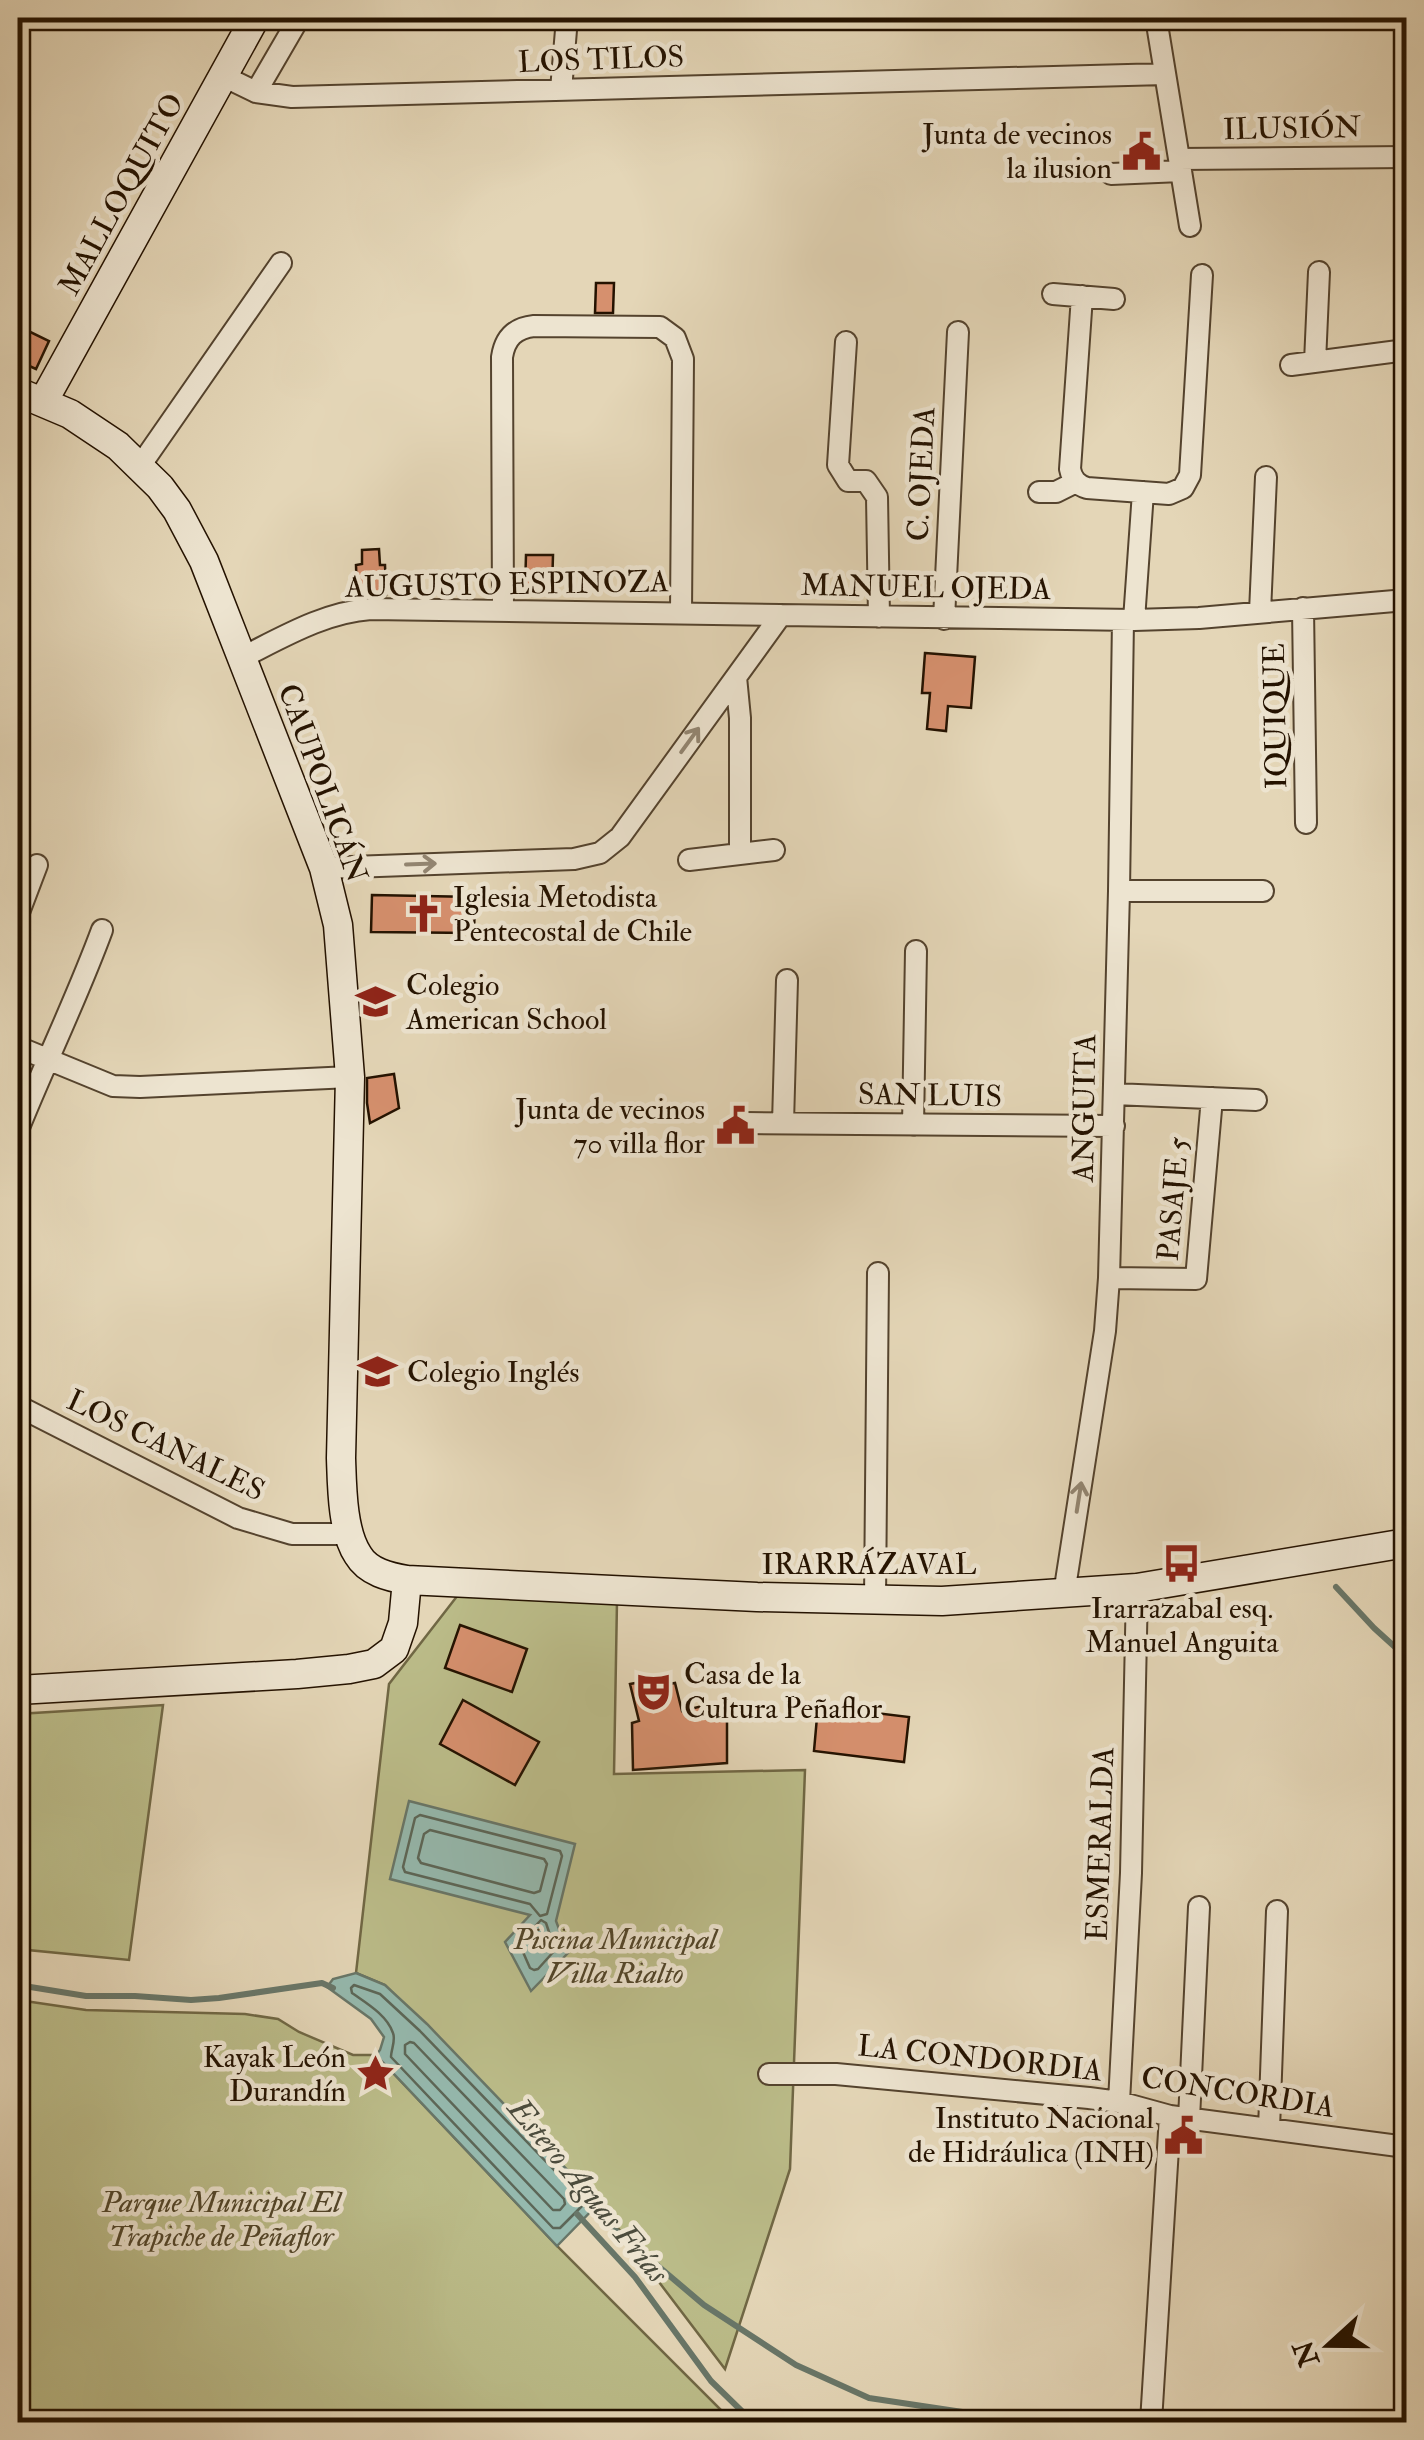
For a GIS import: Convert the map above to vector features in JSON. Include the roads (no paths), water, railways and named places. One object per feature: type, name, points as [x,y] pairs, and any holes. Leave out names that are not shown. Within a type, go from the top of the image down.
[{"type":"main road","name":"MALLOQUITO","points":[[30,397],[256,18]]},
{"type":"main road","name":"CAUPOLICÁN","points":[[30,397],[95,429],[140,466],[160,487],[192,535],[324,868],[338,924],[350,1077],[340,1458],[350,1534]]},
{"type":"main road","name":"IRARRÁZAVAL","points":[[350,1534],[358,1555],[372,1569],[391,1578],[875,1600],[942,1600],[1137,1588],[1406,1543]]},
{"type":"main road","points":[[18,1690],[296,1674],[374,1664],[394,1649],[403,1623],[407,1580]]},
{"type":"street","points":[[256,92],[298,18]]},
{"type":"street","points":[[561,90],[567,18]]},
{"type":"street","points":[[1156,18],[1190,226]]},
{"type":"street","name":"LOS TILOS","points":[[223,76],[256,92],[292,98],[1165,74]]},
{"type":"street","name":"ILUSIÓN","points":[[1111,174],[1180,165],[1406,157]]},
{"type":"street","points":[[140,466],[281,264]]},
{"type":"street","points":[[1316,362],[1318,272]]},
{"type":"street","points":[[1082,296],[1070,469],[1076,482],[1087,488],[1176,492],[1190,475],[1202,275]]},
{"type":"street","points":[[1053,294],[1114,298]]},
{"type":"street","points":[[503,610],[502,357],[506,341],[526,327],[653,326],[671,334],[683,359],[681,612]]},
{"type":"street","name":"C. OJEDA","points":[[944,618],[958,332]]},
{"type":"street","points":[[846,342],[838,466],[848,480],[866,480],[877,497],[879,617]]},
{"type":"street","points":[[1290,365],[1406,350]]},
{"type":"street","points":[[1260,612],[1266,477]]},
{"type":"street","points":[[1040,492],[1056,492],[1076,482]]},
{"type":"street","name":"ANGUITA","points":[[1064,1594],[1105,1331],[1110,1267],[1128,620],[1143,492]]},
{"type":"street","name":"MANUEL OJEDA","points":[[324,868],[574,859],[600,853],[620,837],[781,615],[1128,620],[1199,618],[1406,600]]},
{"type":"street","name":"IQUIQUE","points":[[1303,608],[1306,823]]},
{"type":"street","name":"AUGUSTO ESPINOZA","points":[[242,658],[326,618],[356,610],[781,615]]},
{"type":"street","points":[[736,677],[740,718],[740,854]]},
{"type":"street","points":[[689,860],[774,850]]},
{"type":"street","points":[[18,915],[37,864]]},
{"type":"street","points":[[1119,891],[1263,891]]},
{"type":"street","points":[[18,1130],[102,930]]},
{"type":"street","points":[[913,1124],[916,951]]},
{"type":"street","points":[[783,1123],[787,980]]},
{"type":"street","points":[[18,1047],[112,1086],[350,1077]]},
{"type":"street","name":"PASAJE 5","points":[[1114,1094],[1256,1100]]},
{"type":"street","name":"PASAJE 5","points":[[1110,1267],[1196,1279],[1212,1098]]},
{"type":"street","name":"SAN LUIS","points":[[745,1123],[1114,1126]]},
{"type":"street","points":[[875,1600],[878,1274]]},
{"type":"street","name":"LOS CANALES","points":[[18,1406],[238,1518],[292,1534],[350,1534]]},
{"type":"street","name":"ESMERALDA","points":[[1119,2102],[1131,1872],[1137,1588]]},
{"type":"street","points":[[1151,2422],[1199,1908]]},
{"type":"street","points":[[1269,2129],[1277,1911]]},
{"type":"street","name":"LA CONDORDIA","points":[[769,2074],[836,2074],[1119,2102]]},
{"type":"street","name":"CONCORDIA","points":[[1119,2102],[1180,2118],[1406,2147]]},
{"type":"water","points":[[409,1801],[575,1844],[556,1921],[568,1953],[531,1991],[505,1942],[530,1915],[390,1879]]},
{"type":"water","points":[[356,1973],[385,1985],[427,2024],[599,2203],[557,2246],[376,2055],[384,2037],[371,2019],[327,1987],[333,1979]]},
{"type":"waterway","points":[[1336,1587],[1406,1657]]},
{"type":"waterway","name":"Estero Aguas Frías","points":[[18,1985],[86,1996],[191,2000],[322,1983],[333,1988]]},
{"type":"waterway","points":[[586,2205],[704,2305],[796,2365],[869,2398],[1029,2422]]},
{"type":"waterway","name":"Estero Aguas Frías","points":[[577,2214],[635,2277],[711,2381],[753,2422]]},
{"type":"place","name":"Junta de vecinos la ilusion","points":[[1142,151]]},
{"type":"place","name":"Iglesia Metodista Pentecostal de Chile","points":[[423,914]]},
{"type":"place","name":"Colegio American School","points":[[376,1002]]},
{"type":"place","name":"Junta de vecinos 70 villa flor","points":[[735,1126]]},
{"type":"place","name":"Colegio Inglés","points":[[377,1372]]},
{"type":"place","name":"Irarrazabal esq. Manuel Anguita","points":[[1182,1564]]},
{"type":"place","name":"Casa de la Cultura Peñaflor","points":[[654,1691]]},
{"type":"place","name":"Kayak León Durandín","points":[[376,2074]]},
{"type":"place","name":"Instituto Nacional de Hidráulica (INH)","points":[[1184,2135]]},
{"type":"park label","name":"Piscina Municipal Villa Rialto","points":[[615,1956]]},
{"type":"park label","name":"Parque Municipal El Trapiche de Peñaflor","points":[[221,2219]]}]
